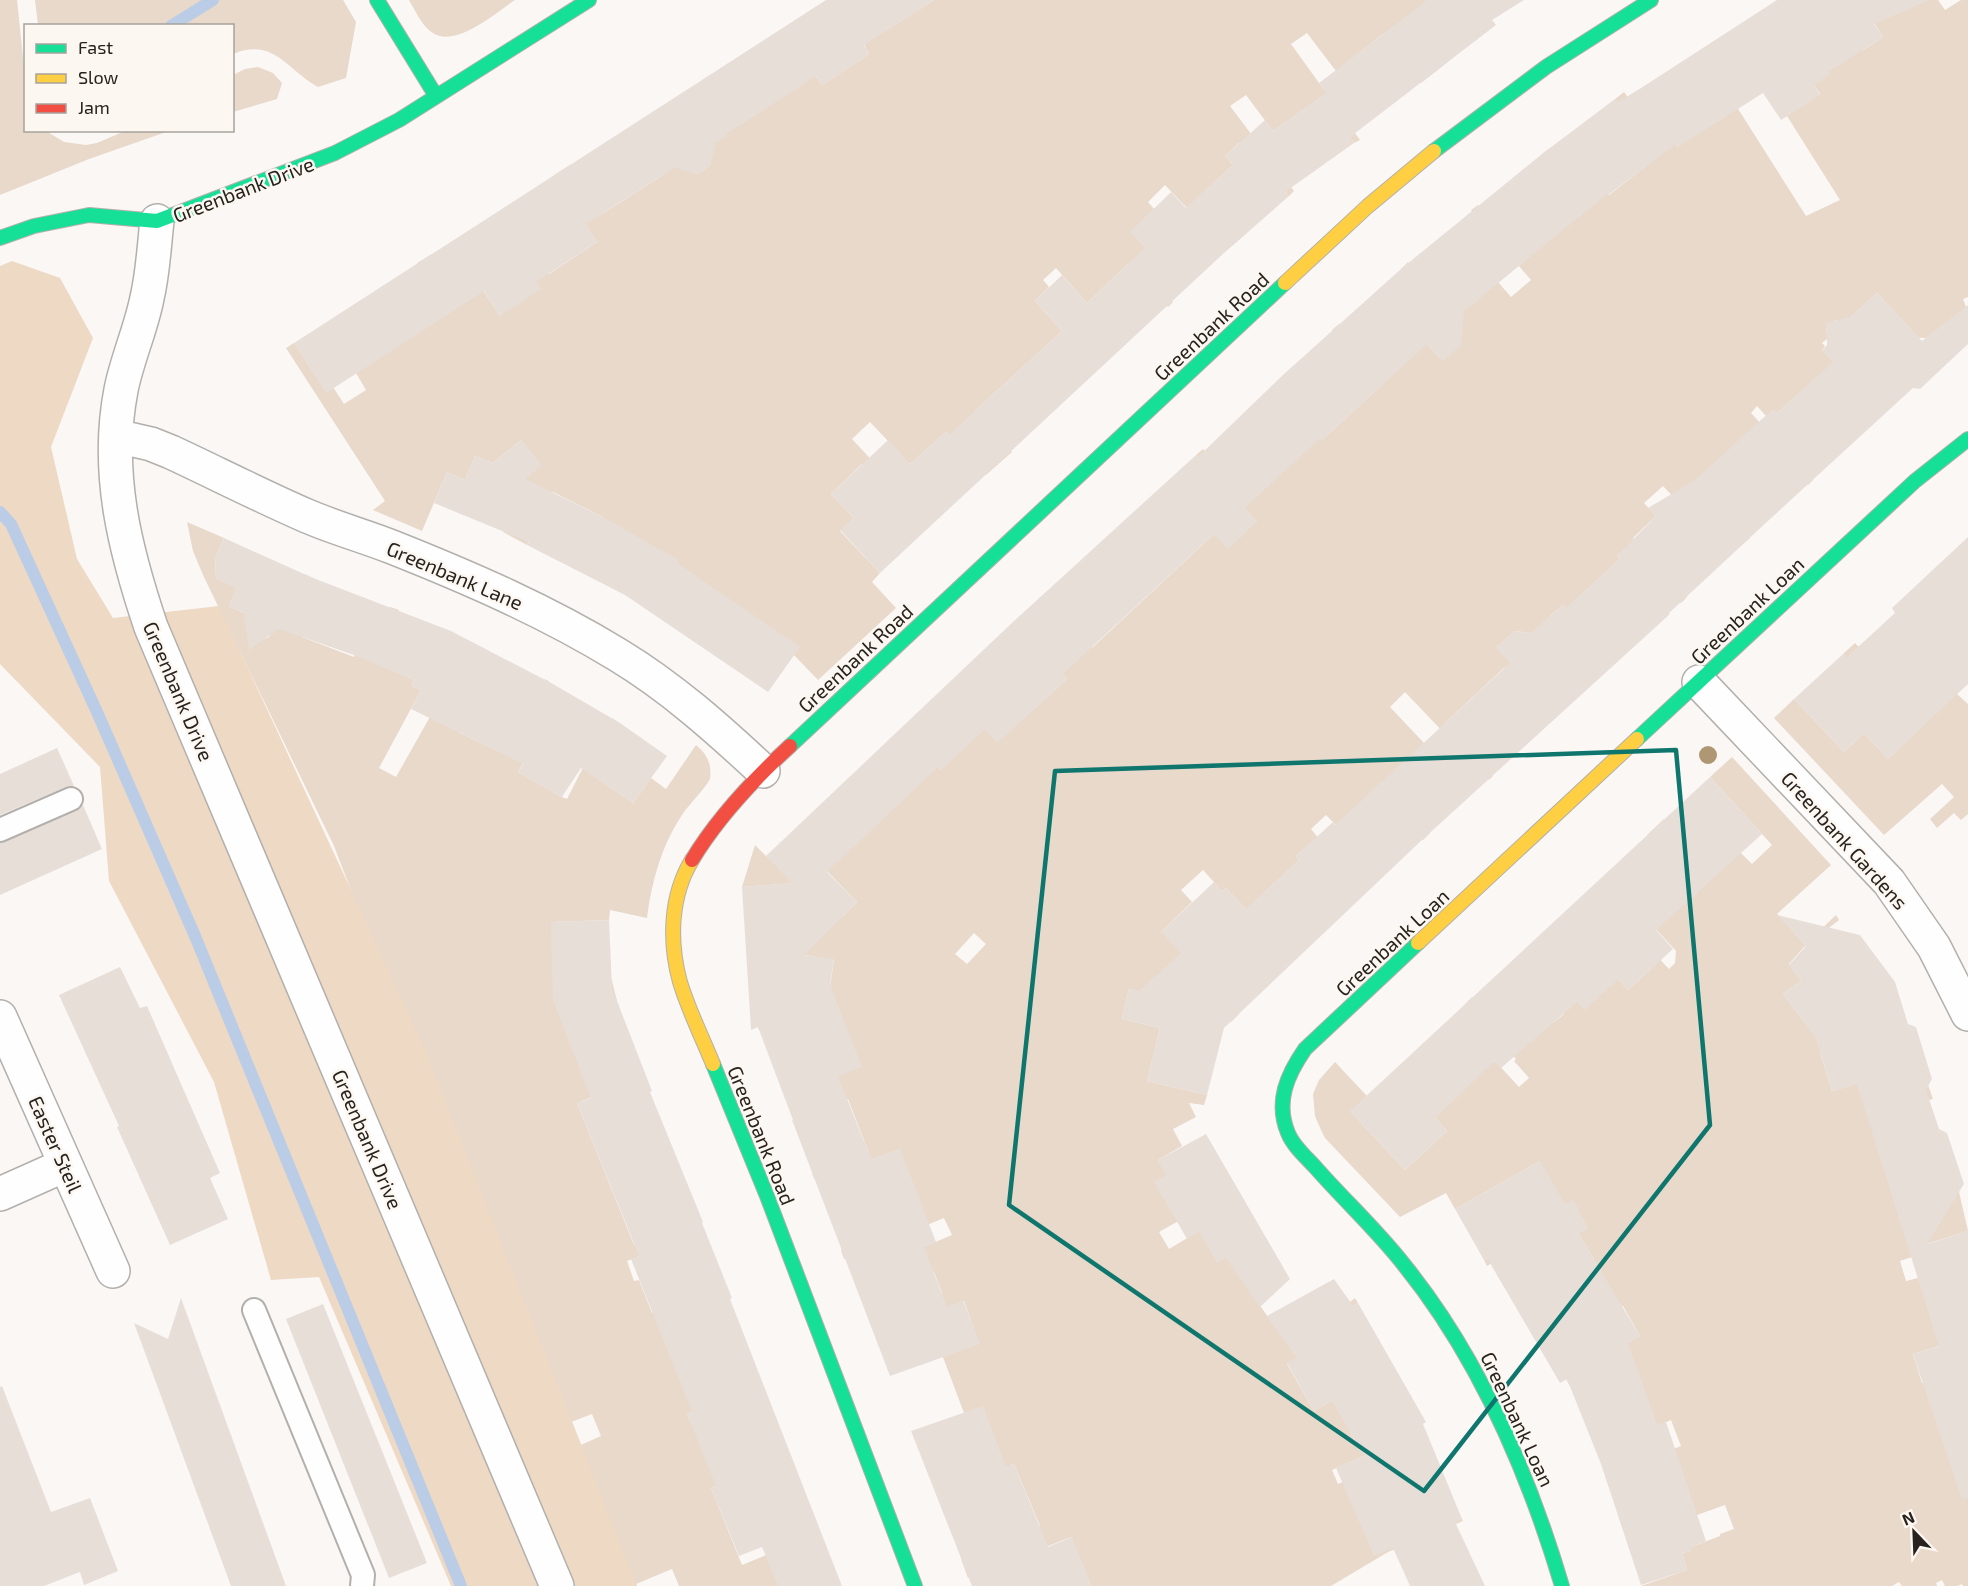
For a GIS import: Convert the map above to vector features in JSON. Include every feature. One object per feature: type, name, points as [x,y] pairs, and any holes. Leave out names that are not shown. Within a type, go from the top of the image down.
[{"type":"street","points":[[377,0],[436,96]]},
{"type":"street","name":"Greenbank Drive","points":[[557,1586],[151,627],[122,528],[116,472],[116,436],[125,372],[147,299],[157,221],[335,153],[399,120],[589,0]]},
{"type":"street","name":"Greenbank Road","points":[[915,1586],[767,1196],[685,996],[674,954],[672,928],[679,890],[691,860],[711,828],[763,771],[1368,206],[1450,138],[1498,102],[1547,67],[1651,0]]},
{"type":"street","points":[[0,238],[34,226],[88,215],[157,221]]},
{"type":"street","name":"Greenbank Lane","points":[[116,436],[151,444],[171,452],[308,517],[392,547],[495,589],[555,619],[619,655],[664,686],[695,710],[763,771]]},
{"type":"street","name":"Greenbank Loan","points":[[1562,1586],[1539,1510],[1523,1468],[1466,1354],[1414,1277],[1289,1137],[1283,1125],[1281,1112],[1283,1094],[1290,1071],[1305,1049],[1878,514],[1968,439]]},
{"type":"street","name":"Greenbank Gardens","points":[[1699,682],[1889,882],[1934,947],[1968,1014]]},
{"type":"street","name":"Easter Steil","points":[[0,1017],[113,1271]]},
{"type":"street","points":[[0,1194],[65,1165]]},
{"type":"lane","points":[[0,830],[71,799]]},
{"type":"lane","points":[[254,1310],[363,1575],[362,1586]]},
{"type":"highlighted area","points":[[1676,750],[1710,1125],[1424,1491],[1009,1205],[1055,771]]},
{"type":"shaded area","points":[[0,0],[17,0],[24,66],[24,132],[48,132],[64,142],[86,145],[123,132],[166,132],[89,159],[0,195]]},
{"type":"shaded area","points":[[35,0],[343,0],[356,22],[346,78],[318,87],[270,52],[247,50],[234,54],[234,24],[38,24]]},
{"type":"shaded area","points":[[409,0],[515,0],[474,28],[450,36],[439,36],[430,31],[421,21]]},
{"type":"shaded area","points":[[856,0],[879,35],[934,0],[1428,0],[1412,13],[1449,61],[1421,83],[1383,34],[1336,71],[1307,33],[1291,44],[1360,140],[1354,143],[1321,97],[1273,131],[1246,95],[1230,106],[1294,191],[1289,196],[1239,143],[1225,156],[1233,165],[1206,190],[1247,233],[1227,250],[1165,185],[1148,202],[1154,209],[1162,266],[1150,277],[1173,302],[1168,307],[1128,264],[1087,303],[1056,268],[1043,280],[1049,287],[1035,301],[1062,331],[975,411],[1012,452],[986,475],[946,432],[910,464],[870,422],[852,439],[908,499],[888,491],[862,464],[831,494],[854,518],[840,531],[880,573],[872,582],[896,608],[818,680],[794,655],[651,610],[678,560],[628,533],[577,569],[603,517],[553,492],[527,545],[503,532],[526,477],[541,465],[521,440],[493,463],[475,456],[465,480],[447,472],[422,531],[373,510],[385,501],[286,348],[294,343],[326,392],[333,387],[344,404],[366,390],[356,373],[449,313],[417,263],[432,254],[463,303],[483,290],[500,316],[510,243],[524,234],[549,274],[597,242],[554,175],[570,165],[602,214],[663,175],[663,145],[677,167],[698,174],[710,165],[711,161],[704,150],[694,86],[804,59],[822,85],[869,54],[864,44]]},
{"type":"shaded area","points":[[1859,0],[1938,0],[1945,10],[1961,0],[1968,0],[1968,297],[1963,299],[1968,312],[1968,344],[1964,345],[1946,323],[1926,338],[1919,338],[1877,293],[1845,322],[1836,320],[1831,322],[1826,330],[1828,338],[1822,343],[1825,346],[1822,350],[1834,362],[1777,413],[1766,416],[1757,406],[1751,413],[1813,480],[1808,485],[1781,455],[1697,479],[1750,538],[1743,544],[1715,513],[1701,526],[1663,486],[1644,503],[1656,516],[1633,538],[1687,597],[1681,603],[1629,545],[1617,556],[1620,559],[1572,603],[1621,658],[1616,663],[1563,605],[1550,616],[1555,621],[1536,640],[1529,633],[1515,631],[1497,647],[1558,715],[1504,668],[1445,723],[1493,776],[1489,780],[1405,692],[1390,707],[1424,743],[1430,833],[1423,840],[1400,816],[1336,825],[1326,815],[1311,829],[1320,840],[1307,846],[1296,856],[1299,860],[1253,903],[1295,961],[1226,888],[1222,891],[1203,870],[1181,890],[1192,902],[1162,931],[1239,1014],[1231,1022],[1194,1005],[1129,989],[1122,1019],[1160,1028],[1147,1081],[1207,1095],[1204,1105],[1189,1103],[1196,1117],[1173,1129],[1182,1146],[1158,1160],[1189,1215],[1159,1232],[1169,1249],[1199,1231],[1239,1250],[1251,1293],[1278,1331],[1297,1329],[1345,1295],[1350,1302],[1355,1298],[1358,1303],[1333,1317],[1319,1345],[1287,1364],[1314,1411],[1346,1393],[1351,1434],[1360,1450],[1374,1442],[1366,1455],[1332,1470],[1338,1484],[1373,1469],[1463,1521],[1388,1552],[1331,1586],[1091,1586],[1071,1537],[968,1578],[961,1559],[1040,1526],[1014,1464],[991,1473],[964,1413],[943,1357],[979,1343],[964,1301],[875,1336],[939,1300],[942,1293],[934,1272],[927,1268],[914,1251],[952,1235],[944,1218],[844,1259],[841,1250],[897,1228],[900,1149],[815,1180],[812,1174],[868,1151],[848,1099],[824,1108],[793,1016],[758,1029],[829,994],[834,960],[800,954],[795,883],[742,887],[755,845],[843,916],[857,902],[827,871],[902,728],[941,770],[968,717],[1013,728],[1067,679],[1051,662],[1093,647],[1214,534],[1257,522],[1196,455],[1203,449],[1227,475],[1263,396],[1322,440],[1382,385],[1332,330],[1339,324],[1359,347],[1427,344],[1439,357],[1447,357],[1461,336],[1401,269],[1408,262],[1450,311],[1470,306],[1498,282],[1511,297],[1531,280],[1471,210],[1478,205],[1497,228],[1587,210],[1542,154],[1550,148],[1609,195],[1659,156],[1615,99],[1624,92],[1646,122],[1657,114],[1678,147],[1707,60],[1806,216],[1840,200],[1787,116],[1820,94],[1770,18],[1829,74],[1801,31],[1852,35],[1863,50],[1883,37]],"holes":[[[974,933],[986,944],[967,964],[955,954]]]},
{"type":"shaded area","points":[[258,67],[273,73],[282,83],[277,99],[234,112],[234,74],[245,69]]},
{"type":"shaded area","points":[[12,261],[60,278],[93,338],[51,447],[77,559],[113,618],[219,606],[425,1049],[637,1586],[451,1586],[319,1277],[271,1280],[214,1082],[109,881],[100,767],[0,664],[0,266]]},
{"type":"shaded area","points":[[187,522],[224,538],[215,559],[216,578],[237,588],[229,606],[250,616],[246,626],[250,636],[262,640],[269,637],[304,574],[322,582],[302,637],[354,657],[363,633],[378,638],[390,607],[399,610],[377,664],[414,680],[412,686],[421,690],[379,768],[396,777],[448,685],[471,707],[458,732],[493,749],[510,715],[541,678],[549,681],[520,732],[535,742],[518,772],[562,797],[567,799],[595,744],[612,718],[619,723],[586,771],[633,803],[651,778],[666,789],[696,745],[706,756],[710,779],[676,824],[664,850],[655,876],[647,918],[610,910],[609,920],[551,922],[611,977],[617,1001],[613,1089],[577,1103],[634,1245],[705,1230],[627,1261],[634,1281],[639,1280],[652,1313],[694,1297],[726,1398],[687,1413],[694,1430],[700,1427],[723,1484],[711,1488],[742,1565],[820,1533],[778,1586],[679,1586],[672,1569],[636,1584],[637,1586],[624,1586],[567,1451],[601,1436],[592,1414],[558,1427],[334,846],[203,575],[193,551]]},
{"type":"shaded area","points":[[1855,643],[1883,672],[1957,694],[1968,704],[1968,814],[1961,820],[1954,813],[1937,828],[1930,819],[1954,797],[1942,784],[1884,835],[1774,718],[1794,699],[1844,752],[1864,733],[1888,759],[1916,732],[1843,654]]},
{"type":"shaded area","points":[[1732,757],[1831,865],[1777,914],[1805,945],[1836,915],[1839,920],[1816,938],[1815,953],[1805,946],[1789,964],[1801,981],[1783,994],[1811,1031],[1833,1015],[1847,1044],[1820,1052],[1832,1091],[1859,1083],[1928,1085],[1933,1099],[1929,1100],[1959,1192],[1968,1231],[1913,1248],[1915,1256],[1900,1261],[1906,1281],[1922,1277],[1945,1344],[1913,1354],[1922,1383],[1943,1376],[1968,1453],[1968,1586],[1962,1584],[1945,1586],[1942,1580],[1936,1583],[1937,1586],[1902,1586],[1899,1582],[1892,1586],[1641,1586],[1687,1570],[1682,1553],[1691,1551],[1691,1547],[1734,1529],[1725,1505],[1697,1515],[1646,1484],[1612,1493],[1605,1476],[1681,1446],[1671,1420],[1649,1429],[1571,1388],[1566,1379],[1640,1336],[1623,1306],[1585,1318],[1599,1268],[1578,1233],[1587,1229],[1582,1218],[1513,1250],[1487,1266],[1484,1260],[1534,1232],[1540,1161],[1455,1209],[1446,1193],[1400,1217],[1325,1138],[1315,1116],[1313,1094],[1319,1080],[1335,1062],[1367,1096],[1351,1112],[1405,1170],[1447,1131],[1415,1096],[1495,1061],[1519,1087],[1529,1078],[1514,1061],[1516,1059],[1465,1004],[1472,997],[1514,1044],[1549,1020],[1553,1023],[1564,1014],[1537,984],[1608,968],[1628,990],[1652,968],[1650,949],[1669,969],[1675,963],[1676,951],[1653,926],[1678,902],[1682,906],[1697,893],[1695,887],[1647,835],[1664,819],[1712,871],[1737,849],[1752,864],[1772,845],[1710,777]]},
{"type":"building","points":[[826,0],[934,0],[864,45],[869,54],[822,85],[816,76],[725,135],[716,143],[710,165],[698,174],[679,169],[677,166],[586,224],[597,242],[536,282],[541,289],[500,316],[484,291],[326,393],[294,343]]},
{"type":"building","points":[[1428,0],[1524,0],[1492,20],[1496,25],[1350,137],[1354,143],[1285,192],[1289,196],[1224,253],[880,573],[840,530],[854,518],[831,494],[888,440],[910,464],[946,432],[949,435],[1062,331],[1035,301],[1062,275],[1087,303],[1145,248],[1130,232],[1171,192],[1186,208],[1233,165],[1225,156],[1265,120],[1273,131],[1326,93],[1319,83]]},
{"type":"building","points":[[1777,0],[1930,0],[1874,24],[1883,37],[1828,72],[1830,74],[1814,85],[1820,95],[1781,120],[1763,93],[1678,147],[1676,144],[1607,194],[1464,311],[1461,345],[1443,361],[1427,344],[1245,508],[1257,522],[1228,549],[1214,534],[1063,674],[1067,679],[997,743],[985,729],[941,770],[938,767],[827,872],[857,902],[804,955],[834,959],[830,985],[862,1067],[838,1076],[871,1159],[900,1149],[936,1242],[924,1247],[947,1307],[963,1300],[980,1344],[890,1376],[758,1027],[751,1030],[742,887],[792,883],[766,856],[1014,621],[1196,455],[1198,457],[1284,374],[1401,269],[1542,154],[1615,99],[1618,102],[1641,88]]},
{"type":"building","points":[[1877,293],[1922,341],[1968,305],[1968,344],[1920,389],[1913,388],[1769,520],[1670,614],[1422,840],[1224,1028],[1207,1095],[1147,1081],[1160,1028],[1122,1019],[1129,989],[1139,991],[1181,953],[1161,932],[1214,882],[1222,891],[1226,888],[1246,909],[1299,860],[1296,856],[1333,822],[1335,825],[1510,663],[1496,648],[1515,631],[1531,633],[1563,605],[1566,608],[1620,559],[1617,556],[1656,516],[1648,508],[1695,480],[1773,409],[1777,413],[1833,362],[1822,350],[1827,345],[1826,323],[1850,317]]},
{"type":"building","points":[[521,440],[542,465],[525,479],[603,517],[678,560],[677,563],[800,647],[768,692],[625,595],[527,545],[529,542],[434,503],[447,472],[465,480],[475,456],[493,463]]},
{"type":"building","points":[[1968,537],[1968,684],[1888,759],[1864,733],[1844,752],[1794,699],[1843,654],[1847,657],[1895,613],[1892,608]]},
{"type":"building","points":[[224,538],[313,578],[451,631],[553,684],[620,723],[667,756],[633,803],[581,768],[562,797],[518,772],[523,764],[411,709],[421,690],[412,686],[414,680],[354,655],[279,629],[249,650],[244,613],[229,606],[237,588],[216,579],[215,559]]},
{"type":"building","points":[[57,748],[74,786],[66,787],[0,815],[0,774]]},
{"type":"building","points":[[1710,777],[1762,834],[1656,930],[1673,949],[1628,990],[1618,979],[1585,1010],[1577,1002],[1501,1068],[1495,1061],[1435,1118],[1447,1131],[1405,1170],[1350,1111]]},
{"type":"building","points":[[83,805],[102,849],[0,895],[0,843],[76,811]]},
{"type":"building","points":[[1777,915],[1860,935],[1895,982],[1908,1024],[1916,1027],[1932,1079],[1926,1090],[1939,1129],[1947,1133],[1964,1184],[1927,1244],[1968,1231],[1968,1498],[1962,1499],[1913,1354],[1939,1346],[1857,1084],[1832,1091],[1816,1038],[1783,994],[1801,981],[1789,965],[1806,946]]},
{"type":"building","points":[[609,920],[612,988],[652,1091],[650,1092],[703,1222],[732,1298],[730,1299],[842,1586],[778,1586],[762,1547],[739,1556],[711,1488],[716,1486],[687,1413],[692,1411],[631,1259],[639,1256],[577,1103],[591,1098],[553,1000],[551,922]]},
{"type":"building","points":[[120,967],[140,1008],[147,1006],[220,1173],[210,1178],[228,1219],[170,1245],[59,995]]},
{"type":"building","points":[[1206,1134],[1290,1279],[1260,1307],[1226,1258],[1217,1263],[1199,1231],[1187,1239],[1154,1182],[1166,1175],[1158,1160]]},
{"type":"building","points":[[1540,1161],[1565,1204],[1574,1200],[1587,1229],[1578,1233],[1640,1336],[1628,1343],[1657,1425],[1666,1422],[1706,1541],[1691,1547],[1692,1551],[1682,1553],[1687,1570],[1641,1585],[1601,1464],[1567,1379],[1560,1383],[1487,1258],[1484,1260],[1455,1209]]},
{"type":"building","points":[[1334,1279],[1353,1306],[1358,1303],[1426,1422],[1423,1424],[1462,1519],[1455,1522],[1485,1586],[1410,1586],[1393,1548],[1374,1556],[1336,1468],[1364,1456],[1332,1401],[1314,1411],[1287,1363],[1297,1358],[1267,1316]]},
{"type":"building","points":[[181,1298],[286,1586],[231,1586],[134,1323],[168,1339]]},
{"type":"building","points":[[323,1304],[427,1563],[389,1578],[286,1319]]},
{"type":"building","points":[[2,1386],[51,1512],[90,1498],[118,1571],[84,1585],[80,1572],[44,1586],[0,1586],[0,1387]]},
{"type":"building","points":[[983,1406],[1006,1467],[1014,1464],[1048,1547],[1072,1537],[1091,1586],[972,1586],[911,1431]]},
{"type":"waterway","points":[[174,24],[213,0]]},
{"type":"waterway","points":[[0,512],[11,524],[97,712],[195,936],[461,1586]]},
{"type":"traffic: fast","points":[[377,0],[436,96]]},
{"type":"traffic: fast","points":[[0,238],[34,226],[89,215],[157,221],[335,153],[399,120],[589,0]]},
{"type":"traffic: fast","points":[[1434,151],[1546,67],[1651,0]]},
{"type":"traffic: fast","points":[[790,746],[1285,283]]},
{"type":"traffic: fast","points":[[1637,739],[1915,481],[1968,439]]},
{"type":"traffic: fast","points":[[1418,943],[1305,1049],[1285,1089],[1284,1122],[1290,1138],[1297,1147],[1395,1253],[1432,1302],[1456,1339],[1479,1378],[1517,1459],[1549,1543],[1562,1586]]},
{"type":"traffic: fast","points":[[713,1064],[767,1196],[915,1586]]},
{"type":"traffic: slow","points":[[1285,283],[1368,206],[1434,151]]},
{"type":"traffic: slow","points":[[1418,943],[1637,739]]},
{"type":"traffic: slow","points":[[692,860],[679,889],[676,904],[674,951],[683,992],[713,1064]]},
{"type":"traffic: jam","points":[[692,860],[713,829],[737,800],[790,746]]}]
